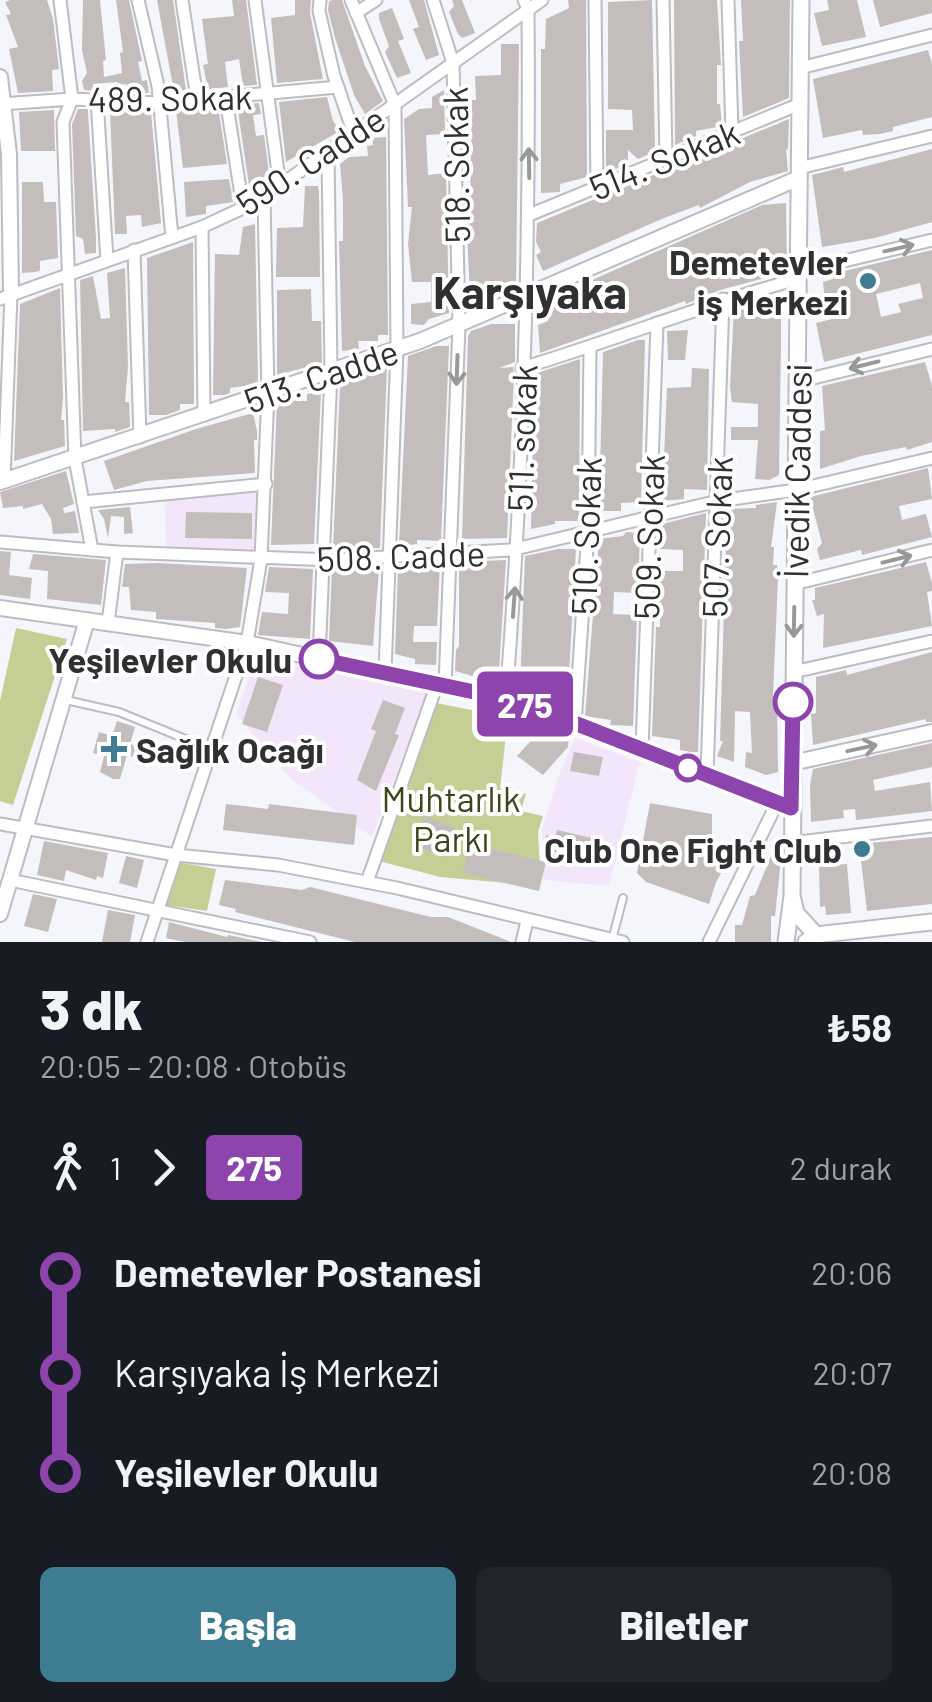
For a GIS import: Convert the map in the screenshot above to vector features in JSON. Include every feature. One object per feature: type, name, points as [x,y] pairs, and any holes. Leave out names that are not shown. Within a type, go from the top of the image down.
[{"type":"main road","name":"İvedik Caddesi","points":[[786,942],[792,896],[791,842],[784,805],[792,763],[801,0]]},
{"type":"main road","points":[[792,896],[796,913],[813,940],[932,922]]},
{"type":"street","points":[[60,0],[72,99],[63,122],[75,459],[92,550]]},
{"type":"street","points":[[138,0],[159,103],[172,237]]},
{"type":"street","points":[[182,0],[197,99]]},
{"type":"street","points":[[254,0],[280,186]]},
{"type":"street","points":[[320,0],[319,11],[338,87],[354,134]]},
{"type":"street","points":[[351,0],[395,104],[397,349],[385,673]]},
{"type":"street","points":[[356,13],[376,0]]},
{"type":"street","name":"518. Sokak","points":[[367,882],[441,685],[458,324],[453,63],[433,0]]},
{"type":"street","name":"590. Cadde","points":[[6,296],[202,227],[264,197],[453,63],[526,5],[542,0]]},
{"type":"street","points":[[595,0],[597,187]]},
{"type":"street","points":[[663,0],[666,159]]},
{"type":"street","points":[[728,0],[732,132]]},
{"type":"street","points":[[526,5],[526,296]]},
{"type":"street","points":[[800,68],[932,36]]},
{"type":"street","points":[[0,77],[6,296],[2,482]]},
{"type":"street","name":"489. Sokak","points":[[2,104],[72,99],[159,103],[338,87]]},
{"type":"street","points":[[226,99],[243,208]]},
{"type":"street","points":[[97,100],[107,260]]},
{"type":"street","name":"514. Sokak","points":[[529,215],[800,104]]},
{"type":"street","points":[[799,173],[932,136]]},
{"type":"street","points":[[319,659],[331,372],[328,153]]},
{"type":"street","name":"513. Cadde","points":[[2,482],[397,349],[526,296],[799,173]]},
{"type":"street","points":[[146,942],[246,643],[262,559],[268,393],[264,197]]},
{"type":"street","points":[[202,227],[204,415]]},
{"type":"street","points":[[522,368],[798,275],[932,240]]},
{"type":"street","points":[[134,250],[140,437]]},
{"type":"street","name":"511. sokak","points":[[506,699],[518,548],[526,296]]},
{"type":"street","name":"507. Sokak","points":[[707,775],[723,299]]},
{"type":"street","name":"509. Sokak","points":[[642,750],[657,323]]},
{"type":"street","name":"510. Sokak","points":[[575,724],[588,532],[590,348]]},
{"type":"street","points":[[797,382],[932,349]]},
{"type":"street","name":"508. Cadde","points":[[0,542],[262,559],[450,555],[518,548],[718,501],[796,490],[932,458]]},
{"type":"street","points":[[83,502],[266,484]]},
{"type":"street","points":[[794,584],[932,550]]},
{"type":"street","points":[[108,623],[117,552]]},
{"type":"street","points":[[0,608],[246,643],[506,699],[784,805],[709,942]]},
{"type":"street","points":[[0,914],[87,620]]},
{"type":"street","points":[[793,672],[932,640]]},
{"type":"street","points":[[792,763],[932,732]]},
{"type":"street","points":[[0,824],[176,855],[278,865],[618,941]]},
{"type":"street","points":[[791,842],[932,826]]},
{"type":"street","points":[[10,880],[310,942]]},
{"type":"street","points":[[522,942],[527,921]]},
{"type":"street","points":[[909,924],[910,942]]},
{"type":"lane","points":[[64,699],[118,712],[211,750]]},
{"type":"lane","points":[[618,941],[623,898]]},
{"type":"shaded area","points":[[257,492],[257,545],[252,551],[166,548],[165,500]]},
{"type":"shaded area","points":[[255,659],[429,689],[372,837],[291,779],[236,714]]},
{"type":"shaded area","points":[[575,738],[640,762],[609,886],[543,880],[542,829]]},
{"type":"green space","points":[[16,628],[67,639],[13,805],[0,801],[0,701]]},
{"type":"green space","name":"Muhtarlık Parkı","points":[[436,703],[508,717],[500,789],[526,794],[521,811],[543,816],[538,832],[540,870],[529,885],[440,877],[379,861]]},
{"type":"green space","points":[[177,862],[216,869],[207,911],[166,905]]},
{"type":"building","points":[[47,0],[59,69],[52,70],[53,91],[18,93],[9,49],[18,47],[6,15],[11,14],[5,2]]},
{"type":"building","points":[[83,0],[100,0],[104,77],[122,73],[116,0],[129,0],[142,61],[138,62],[142,81],[147,80],[149,93],[127,92],[126,84],[117,82],[93,84],[94,91],[84,90],[82,81],[87,73],[82,50]]},
{"type":"building","points":[[157,0],[173,0],[186,90],[174,92]]},
{"type":"building","points":[[232,0],[246,0],[257,85],[243,86],[239,59],[225,62],[228,87],[208,89],[202,19],[234,16]]},
{"type":"building","points":[[295,0],[311,0],[323,79],[277,83],[271,18],[295,15]]},
{"type":"building","points":[[342,0],[365,66],[383,101],[365,114],[354,95],[328,10],[329,1]]},
{"type":"building","points":[[409,0],[424,0],[439,55],[426,60],[413,29],[419,27]]},
{"type":"building","points":[[452,0],[462,0],[475,33],[462,38],[458,34],[449,12],[454,6]]},
{"type":"building","points":[[568,0],[586,0],[587,177],[560,184],[560,192],[541,193],[541,49],[545,49],[546,19],[569,8]]},
{"type":"building","points":[[652,0],[655,148],[638,159],[628,150],[628,164],[606,173],[606,130],[633,130],[632,110],[608,109],[608,2]]},
{"type":"building","points":[[674,0],[717,0],[721,65],[717,65],[717,104],[722,126],[696,131],[696,136],[675,145]]},
{"type":"building","points":[[741,0],[790,0],[789,98],[743,117],[739,41],[743,41]]},
{"type":"building","points":[[827,0],[857,0],[866,37],[822,46],[814,13],[829,10]]},
{"type":"building","points":[[873,0],[932,0],[932,13],[880,27]]},
{"type":"building","points":[[392,8],[404,39],[398,41],[411,73],[397,78],[385,52],[389,46],[379,19],[379,13]]},
{"type":"building","points":[[501,44],[519,44],[516,286],[488,285],[488,298],[470,296],[466,211],[470,211],[475,76],[501,75]]},
{"type":"building","points":[[928,50],[932,64],[932,117],[880,134],[863,135],[862,130],[823,138],[813,79]]},
{"type":"building","points":[[444,90],[445,134],[426,135],[428,175],[446,173],[449,313],[429,319],[424,325],[411,324],[411,304],[431,302],[431,282],[412,282],[408,244],[412,207],[408,207],[404,119],[419,109],[432,108],[432,97]]},
{"type":"building","points":[[327,97],[340,131],[286,162],[279,102]]},
{"type":"building","points":[[259,103],[261,114],[253,115],[256,136],[264,135],[270,181],[250,192],[237,105]]},
{"type":"building","points":[[218,107],[227,164],[183,168],[176,111]]},
{"type":"building","points":[[78,109],[88,109],[96,238],[96,253],[85,254],[83,239],[76,236],[72,124]]},
{"type":"building","points":[[54,110],[55,151],[21,151],[19,112]]},
{"type":"building","points":[[110,110],[151,112],[161,223],[142,227],[141,215],[126,216],[127,234],[115,234]]},
{"type":"building","points":[[789,119],[788,171],[750,182],[700,208],[699,205],[664,218],[543,271],[536,255],[541,252],[536,242],[537,223]]},
{"type":"building","points":[[386,137],[388,335],[378,335],[378,341],[358,341],[359,349],[342,351],[340,164],[349,157],[368,156],[367,146],[373,145],[372,138]]},
{"type":"building","points":[[932,149],[932,222],[822,247],[812,175],[843,167],[844,172]]},
{"type":"building","points":[[229,179],[233,202],[206,206],[206,214],[186,217],[184,182]]},
{"type":"building","points":[[22,182],[43,182],[44,202],[56,202],[58,258],[40,261],[40,271],[22,273]]},
{"type":"building","points":[[305,186],[318,186],[319,191],[320,277],[276,277],[277,228],[303,227]]},
{"type":"building","points":[[786,203],[787,272],[720,290],[686,304],[685,301],[540,353],[538,325],[548,321],[540,303],[762,205]]},
{"type":"building","points":[[255,224],[258,384],[213,395],[215,254],[239,255],[243,227]]},
{"type":"building","points":[[193,242],[194,404],[180,404],[180,410],[166,415],[149,415],[147,258]]},
{"type":"building","points":[[932,250],[932,335],[824,362],[816,323],[836,318],[825,302],[823,282],[833,279],[836,273]],"holes":[[[920,283],[923,298],[898,304],[901,312],[881,317],[876,294]]]},
{"type":"building","points":[[125,268],[125,402],[129,402],[130,427],[115,432],[83,431],[80,280],[93,276],[101,319],[110,318],[107,273]]},
{"type":"building","points":[[60,288],[61,420],[65,446],[14,461],[20,304]]},
{"type":"building","points":[[311,289],[312,321],[321,321],[322,363],[277,375],[277,290]]},
{"type":"building","points":[[781,297],[781,343],[779,475],[769,480],[755,479],[758,440],[731,440],[731,427],[758,427],[758,404],[732,402],[730,387],[734,308]]},
{"type":"building","points":[[491,324],[515,324],[515,362],[499,368],[513,367],[514,373],[507,538],[462,539],[468,336],[471,331]]},
{"type":"building","points":[[688,330],[685,360],[668,360],[667,331]]},
{"type":"building","points":[[645,340],[641,502],[621,503],[621,511],[599,511],[603,352]]},
{"type":"building","points":[[436,346],[449,346],[441,541],[417,540],[417,544],[399,546],[408,356]]},
{"type":"building","points":[[580,359],[579,521],[555,521],[531,529],[533,434],[539,389],[535,389],[534,374]]},
{"type":"building","points":[[925,362],[932,386],[932,442],[907,450],[906,447],[861,456],[820,469],[820,431],[825,430],[822,386]]},
{"type":"building","points":[[387,366],[380,548],[333,549],[340,385]]},
{"type":"building","points":[[692,368],[709,369],[707,490],[684,489],[684,499],[662,501],[667,388],[691,387]]},
{"type":"building","points":[[321,392],[314,544],[271,545],[277,400],[307,401],[307,394]]},
{"type":"building","points":[[253,413],[257,431],[255,473],[147,481],[114,490],[104,461]]},
{"type":"building","points":[[928,468],[932,499],[899,506],[902,520],[926,514],[932,537],[862,555],[861,550],[820,560],[817,549],[822,543],[810,497]]},
{"type":"building","points":[[66,471],[74,504],[63,508],[64,513],[75,511],[79,533],[53,534],[51,519],[42,504],[23,509],[3,508],[0,492]]},
{"type":"building","points":[[777,502],[771,547],[778,578],[773,696],[777,696],[778,772],[766,775],[745,767],[746,752],[752,753],[750,712],[735,711],[734,762],[717,756],[723,741],[727,509],[756,508]]},
{"type":"building","points":[[130,507],[133,533],[124,534],[124,517],[111,516],[108,538],[98,510]]},
{"type":"building","points":[[186,512],[252,513],[252,539],[185,538]]},
{"type":"building","points":[[706,513],[698,752],[691,752],[680,750],[680,740],[652,736],[656,627],[660,627],[659,571],[683,571],[683,550],[659,549],[659,536],[662,524]]},
{"type":"building","points":[[626,532],[640,533],[638,593],[614,592],[613,614],[637,615],[633,726],[610,725],[611,720],[585,716],[599,539],[623,536]]},
{"type":"building","points":[[576,549],[567,709],[544,700],[545,687],[520,687],[525,556]]},
{"type":"building","points":[[0,551],[11,552],[9,575],[32,578],[30,599],[0,595]]},
{"type":"building","points":[[33,554],[106,560],[101,605],[47,599],[48,571],[29,569]]},
{"type":"building","points":[[506,560],[499,671],[476,670],[476,677],[455,671],[459,646],[459,562]]},
{"type":"building","points":[[926,562],[932,583],[932,591],[927,592],[932,626],[823,648],[824,614],[817,616],[812,600],[815,588]]},
{"type":"building","points":[[440,563],[437,626],[414,626],[413,642],[437,642],[436,665],[415,664],[415,659],[395,654],[398,568]]},
{"type":"building","points":[[125,564],[247,568],[240,627],[225,629],[215,628],[215,623],[156,619],[156,612],[131,610],[129,587],[122,587]]},
{"type":"building","points":[[269,567],[313,569],[310,639],[258,635],[262,612],[288,614],[289,593],[265,592]]},
{"type":"building","points":[[332,569],[379,569],[373,646],[329,641]]},
{"type":"building","points":[[932,652],[932,722],[926,719],[813,745],[811,714],[816,713],[816,677],[846,670],[847,675]]},
{"type":"building","points":[[258,677],[283,685],[267,732],[242,724]]},
{"type":"building","points":[[383,700],[405,708],[395,734],[399,735],[376,791],[357,780]]},
{"type":"building","points":[[516,716],[569,736],[568,747],[543,775],[517,756],[539,732],[514,727]]},
{"type":"building","name":"Sağlık Ocağı","points":[[117,721],[135,727],[130,744],[136,746],[133,757],[127,755],[120,779],[113,779],[100,772],[104,756],[93,753],[99,732],[112,736]]},
{"type":"building","points":[[932,743],[932,767],[873,780],[875,791],[930,782],[932,811],[856,820],[855,809],[843,810],[844,818],[811,822],[813,769]]},
{"type":"building","points":[[574,752],[603,757],[599,776],[570,771]]},
{"type":"building","points":[[650,803],[712,814],[712,838],[719,846],[734,850],[709,904],[646,882],[637,873]]},
{"type":"building","points":[[226,804],[268,809],[269,804],[357,815],[354,845],[223,830]]},
{"type":"building","points":[[424,816],[455,828],[443,857],[413,845]]},
{"type":"building","points":[[557,830],[605,841],[599,865],[552,855],[554,844],[545,842],[546,835],[555,837]]},
{"type":"building","points":[[932,837],[932,904],[867,911],[859,844]]},
{"type":"building","points":[[44,841],[108,853],[103,878],[97,876],[96,880],[66,870],[64,881],[37,875]]},
{"type":"building","points":[[470,844],[546,862],[539,891],[463,873]]},
{"type":"building","points":[[126,856],[144,860],[137,888],[119,883]]},
{"type":"building","points":[[771,856],[781,860],[775,916],[771,916],[771,942],[735,942],[735,925],[742,925],[750,896],[755,895]]},
{"type":"building","points":[[847,864],[851,913],[826,915],[825,906],[820,907],[819,866]]},
{"type":"building","points":[[225,880],[302,890],[310,887],[431,917],[448,917],[511,942],[355,942],[219,905]]},
{"type":"building","points":[[33,894],[57,899],[48,932],[24,926]]},
{"type":"building","points":[[108,910],[135,915],[130,942],[102,942]]},
{"type":"building","points":[[169,922],[262,942],[185,942],[166,938]]},
{"type":"bus line","name":"275","points":[[319,659],[521,702],[791,808],[793,702]]},
{"type":"place","name":"Demetevler iş Merkezi","points":[[868,281]]},
{"type":"place","name":"Yeşilevler Okulu","points":[[319,659]]},
{"type":"place","name":"Sağlık Ocağı","points":[[114,749]]},
{"type":"place","name":"Club One Fight Club","points":[[862,849]]},
{"type":"district","name":"Karşıyaka","points":[[530,291]]}]
